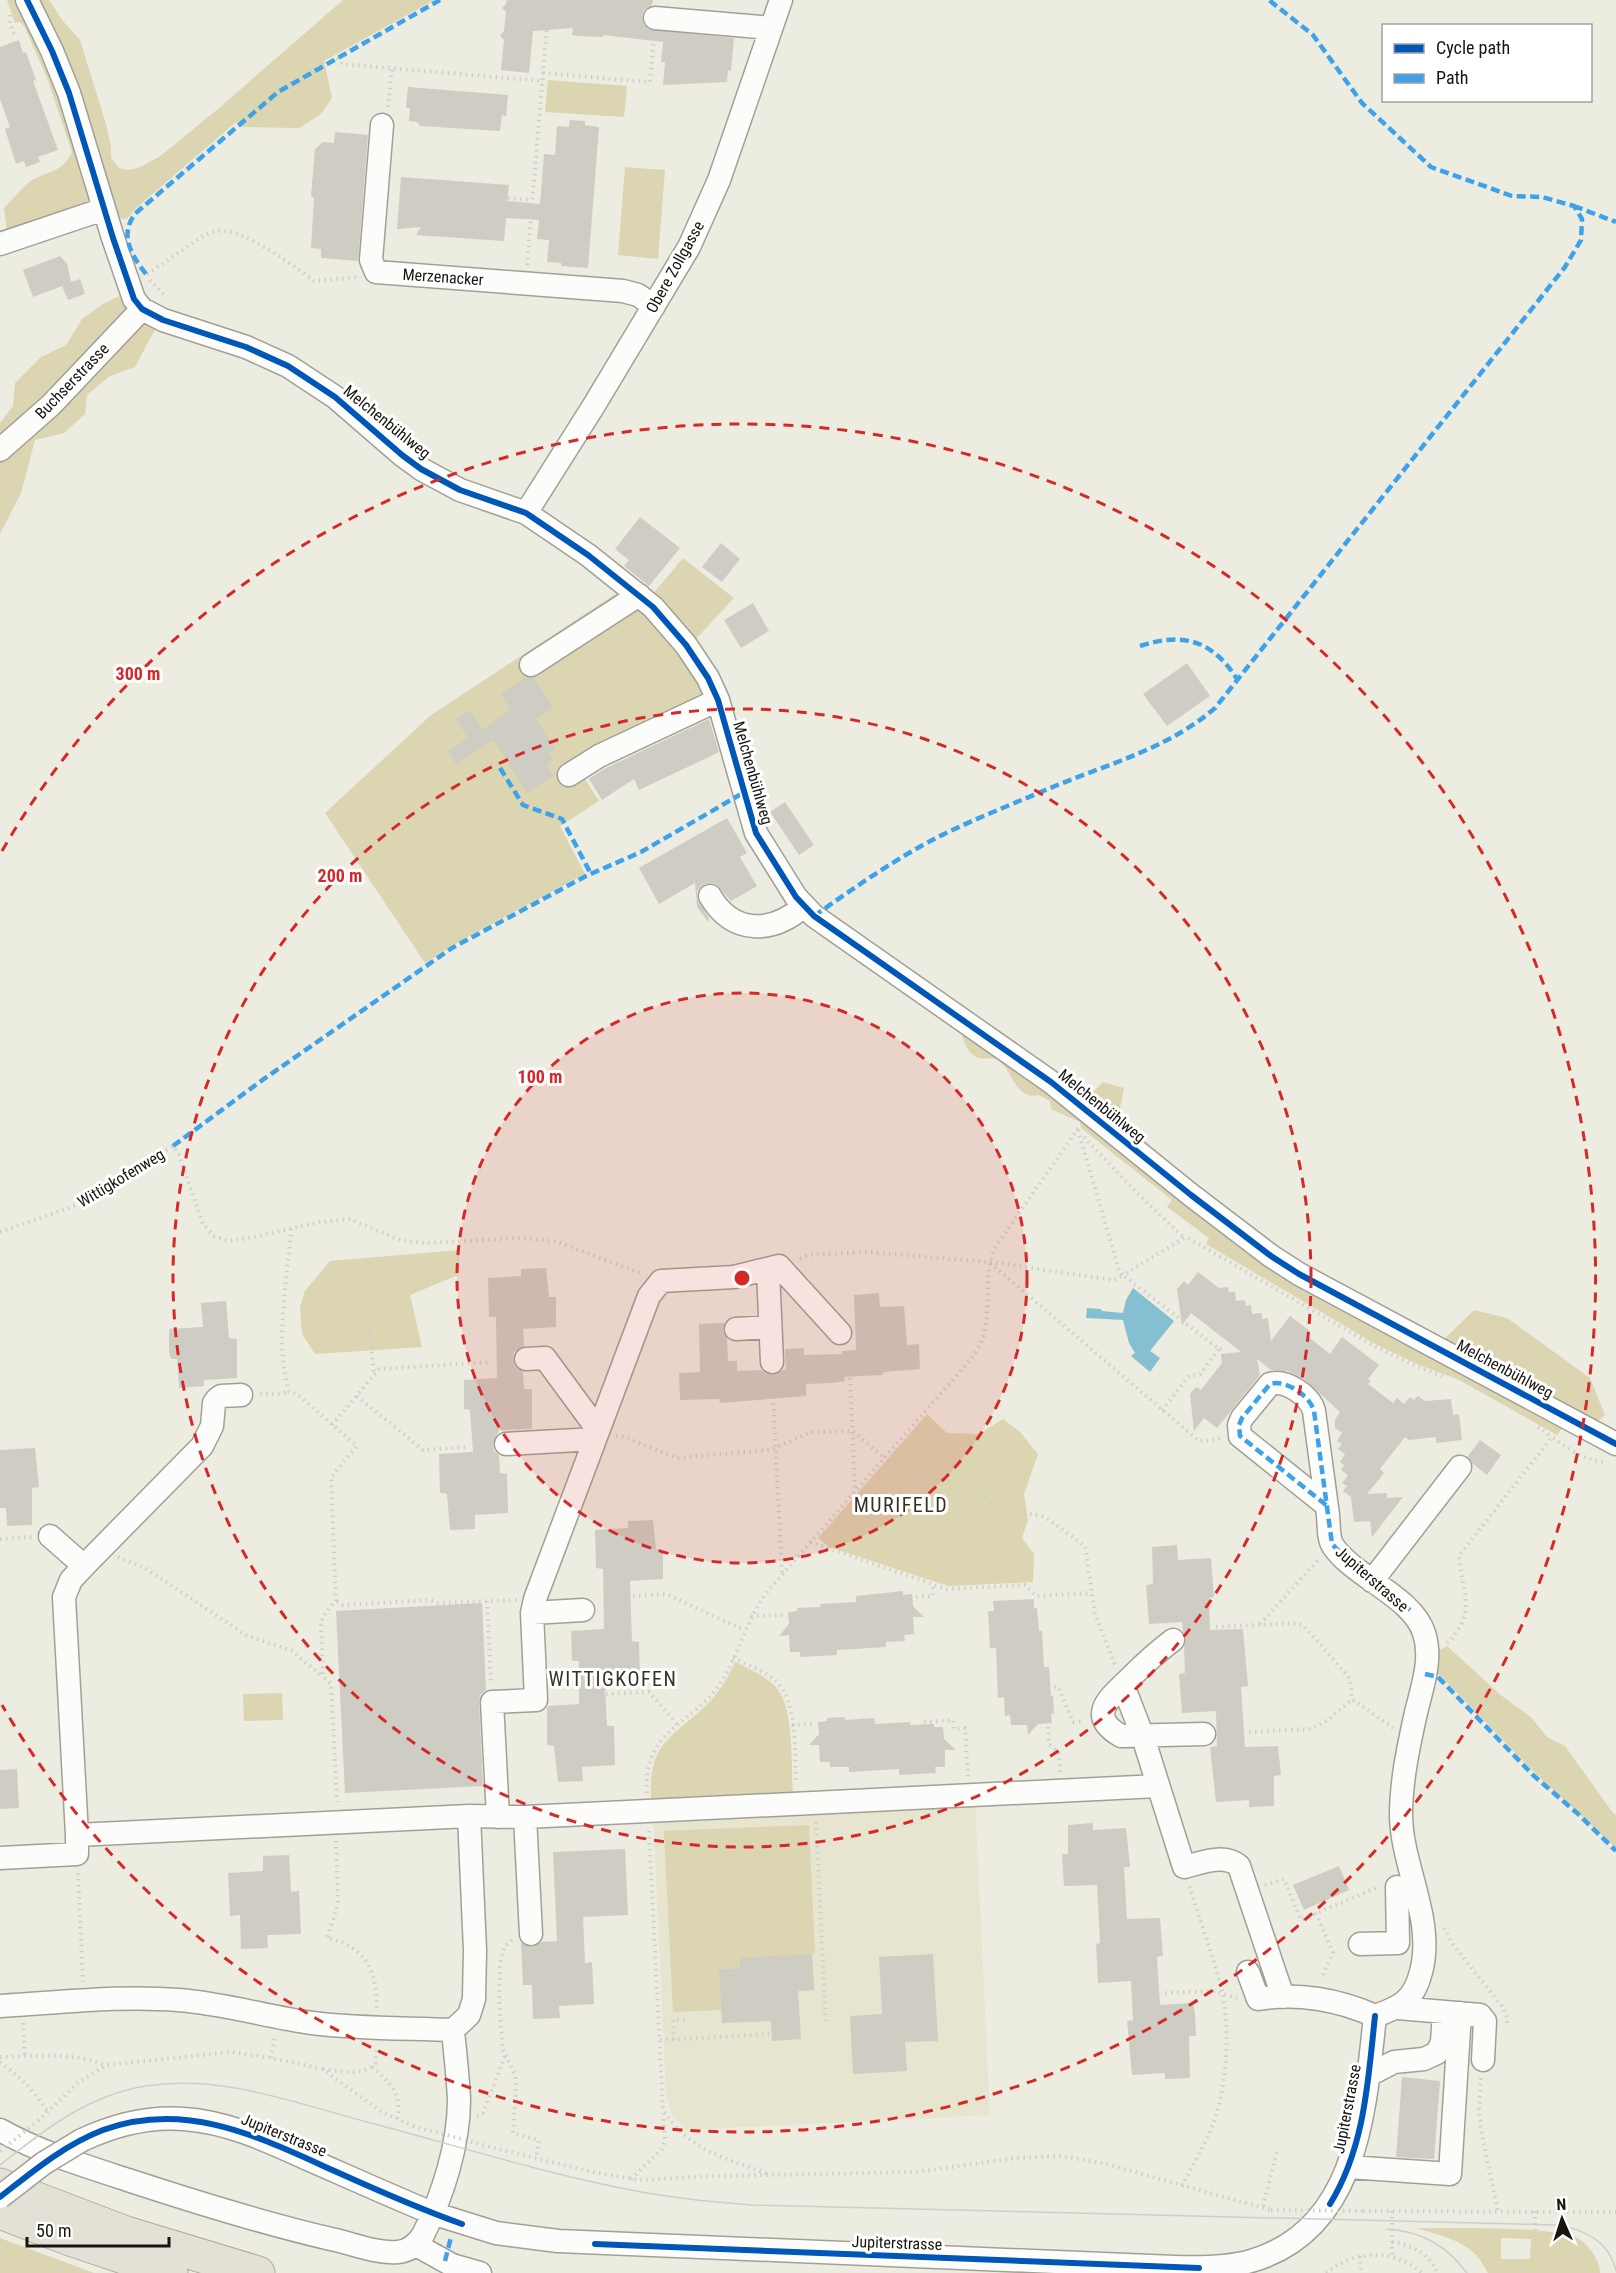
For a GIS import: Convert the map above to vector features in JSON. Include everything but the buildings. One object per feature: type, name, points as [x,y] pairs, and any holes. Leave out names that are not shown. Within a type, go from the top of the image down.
[{"type":"highway","points":[[0,2185],[116,2230],[258,2273]]},
{"type":"highway","points":[[0,2212],[70,2239],[171,2273]]},
{"type":"street","name":"Obere Zollgasse","points":[[526,513],[689,247],[719,180],[781,0]]},
{"type":"street","points":[[18,4],[52,51],[69,93],[134,299],[142,309]]},
{"type":"street","points":[[655,18],[771,28]]},
{"type":"street","points":[[376,272],[371,260],[382,125]]},
{"type":"street","points":[[0,244],[104,209]]},
{"type":"street","name":"Merzenacker","points":[[376,272],[623,291],[638,295],[654,306]]},
{"type":"street","name":"Buchserstrasse","points":[[0,450],[51,405],[142,309]]},
{"type":"street","name":"Melchenbühlweg","points":[[142,309],[163,320],[246,347],[288,366],[335,397],[402,455],[421,468],[460,490],[526,513],[588,555],[663,617],[686,645],[708,678],[718,700],[756,833],[780,874],[804,906],[829,928],[1051,1082],[1084,1121],[1290,1268],[1613,1450]]},
{"type":"street","points":[[531,664],[639,595]]},
{"type":"street","points":[[569,775],[599,756],[718,700]]},
{"type":"street","points":[[710,896],[724,915],[751,926],[782,922],[804,906]]},
{"type":"street","points":[[498,1817],[492,1702],[536,1700],[534,1606],[649,1296],[661,1281],[734,1277],[774,1268]]},
{"type":"street","points":[[772,1362],[770,1328],[774,1268]]},
{"type":"street","points":[[774,1268],[840,1333]]},
{"type":"street","points":[[736,1329],[770,1328]]},
{"type":"street","points":[[526,1359],[545,1358],[597,1434]]},
{"type":"street","name":"Jupiterstrasse","points":[[1238,1430],[1242,1418],[1270,1384],[1285,1383],[1306,1399],[1314,1411],[1332,1545],[1350,1563],[1410,1610],[1424,1631],[1428,1654],[1404,1770],[1396,1887],[1423,1930],[1424,1959],[1414,1990],[1398,2008]]},
{"type":"street","points":[[77,1844],[64,1597],[71,1580],[202,1446],[212,1426],[214,1403],[217,1399],[221,1396],[241,1395]]},
{"type":"street","points":[[1238,1430],[1240,1436],[1326,1505]]},
{"type":"street","points":[[506,1444],[597,1434]]},
{"type":"street","points":[[1372,1581],[1460,1467]]},
{"type":"street","points":[[50,1536],[84,1566]]},
{"type":"street","points":[[534,1606],[583,1610]]},
{"type":"street","points":[[1173,1640],[1155,1653],[1107,1699],[1103,1711],[1105,1722],[1110,1730],[1121,1736],[1204,1734]]},
{"type":"street","points":[[1123,1685],[1143,1737],[1184,1867],[1234,1859],[1251,1872],[1286,1997]]},
{"type":"street","points":[[0,1858],[77,1844],[336,1822],[469,1816],[525,1817],[1158,1786]]},
{"type":"street","points":[[0,2006],[177,2000],[215,2004],[309,2023],[453,2030],[469,2016],[474,1999],[475,1950],[469,1816]]},
{"type":"street","points":[[525,1817],[531,1934]]},
{"type":"street","points":[[1217,1860],[1229,1860],[1237,1863],[1241,1869],[1286,1997]]},
{"type":"street","points":[[1360,1944],[1398,1943],[1396,1887]]},
{"type":"street","points":[[1248,1972],[1258,1999],[1286,1997],[1324,2000],[1354,2006],[1375,2016],[1398,2008],[1478,2014],[1484,2019],[1483,2060]]},
{"type":"street","points":[[1369,2075],[1394,2062],[1424,2059],[1437,2054],[1452,2012]]},
{"type":"street","points":[[1349,2167],[1450,2174],[1452,2012]]},
{"type":"street","name":"Jupiterstrasse","points":[[0,2197],[44,2163],[82,2140],[118,2126],[159,2119],[185,2119],[221,2125],[257,2136],[432,2213],[462,2224],[507,2235],[558,2241],[1203,2270],[1252,2261],[1288,2244],[1322,2214],[1336,2194],[1349,2167],[1362,2117],[1375,2016]]},
{"type":"street","points":[[0,2130],[13,2138],[91,2168],[207,2206],[315,2235],[386,2251],[401,2252],[416,2245],[423,2235],[446,2175],[457,2129],[459,2101],[453,2030]]},
{"type":"street","points":[[416,2245],[461,2269],[480,2273]]},
{"type":"path","points":[[525,283],[549,0]]},
{"type":"path","points":[[15,37],[18,4]]},
{"type":"path","points":[[543,73],[650,82],[652,52]]},
{"type":"path","points":[[337,58],[342,64],[348,65],[542,81]]},
{"type":"path","points":[[382,125],[387,121],[392,69]]},
{"type":"path","points":[[508,198],[532,200]]},
{"type":"path","points":[[146,274],[203,236],[221,231],[245,236],[289,262],[314,281],[358,277],[376,272]]},
{"type":"path","points":[[1084,1121],[1131,1187],[1184,1238],[1193,1239],[1376,1347],[1448,1378]]},
{"type":"path","points":[[631,2179],[662,2149],[665,2140],[648,1811],[647,1779],[651,1758],[661,1740],[716,1689],[734,1658],[751,1616],[767,1592],[971,1359],[981,1343],[987,1315],[989,1262],[995,1248],[1084,1121]]},
{"type":"path","points":[[1084,1121],[1119,1270],[1218,1349]]},
{"type":"path","points":[[289,1391],[286,1382],[283,1334],[291,1229],[320,1222],[350,1219],[400,1240],[425,1243],[524,1238],[558,1242],[661,1281]]},
{"type":"path","points":[[774,1268],[808,1256],[866,1252],[989,1262],[1114,1280],[1184,1238]]},
{"type":"path","points":[[989,1262],[1198,1441],[1216,1440],[1238,1430]]},
{"type":"path","points":[[369,1322],[374,1374]]},
{"type":"path","points":[[1162,1410],[1189,1376],[1200,1374],[1218,1349],[1224,1348]]},
{"type":"path","points":[[332,1425],[379,1368],[491,1362]]},
{"type":"path","points":[[850,1378],[855,1491]]},
{"type":"path","points":[[241,1395],[280,1394],[289,1391],[298,1395],[357,1446],[331,1477],[336,1601],[321,1622],[323,1676]]},
{"type":"path","points":[[357,1396],[423,1450],[466,1447]]},
{"type":"path","points":[[773,1397],[782,1574]]},
{"type":"path","points":[[1535,1425],[1569,1450],[1592,1461],[1606,1462],[1613,1450]]},
{"type":"path","points":[[597,1434],[625,1437],[676,1458],[770,1450],[811,1432],[853,1431],[914,1479],[962,1482],[993,1503],[1007,1509],[1045,1517],[1085,1546],[1095,1614],[1123,1685]]},
{"type":"path","points":[[1428,1654],[1452,1640],[1462,1623],[1467,1605],[1466,1587],[1460,1572],[1459,1556],[1552,1437]]},
{"type":"path","points":[[0,1539],[50,1536]]},
{"type":"path","points":[[810,1542],[933,1584],[957,1589],[1025,1585],[1037,1596],[1092,1593]]},
{"type":"path","points":[[1260,1625],[1332,1545]]},
{"type":"path","points":[[0,2151],[38,2121],[80,2081],[107,2065],[231,2052],[322,2069],[351,2072],[372,2067],[377,2056],[377,1987],[372,1970],[366,1960],[351,1947],[327,1938],[338,1904],[332,1684],[292,1651],[246,1635],[145,1568],[102,1549]]},
{"type":"path","points":[[916,1597],[933,1596],[933,1584]]},
{"type":"path","points":[[633,1596],[666,1594],[744,1630]]},
{"type":"path","points":[[336,1601],[343,1605],[430,1600],[438,1603],[487,1601],[534,1606]]},
{"type":"path","points":[[487,1601],[492,1702]]},
{"type":"path","points":[[751,1616],[785,1615]]},
{"type":"path","points":[[1216,1627],[1296,1623],[1306,1627],[1350,1680],[1352,1699],[1411,1740]]},
{"type":"path","points":[[734,1658],[763,1672],[777,1682],[789,1702],[806,1804],[826,2025]]},
{"type":"path","points":[[1054,1687],[1058,1687],[1073,1722],[1105,1722]]},
{"type":"path","points":[[606,1694],[649,1692],[677,1724]]},
{"type":"path","points":[[1249,1732],[1311,1729],[1328,1720],[1352,1699]]},
{"type":"path","points":[[924,1722],[953,1720],[954,1729],[965,1728],[970,1796]]},
{"type":"path","points":[[792,1725],[814,1724]]},
{"type":"path","points":[[1048,1727],[1049,1744],[1059,1753],[1061,1791]]},
{"type":"path","points":[[77,1844],[84,2002]]},
{"type":"path","points":[[1182,2186],[1212,2124],[1223,2085],[1225,2030],[1222,1993],[1184,1867]]},
{"type":"path","points":[[1256,1888],[1284,1879],[1301,1920],[1396,1887]]},
{"type":"path","points":[[1316,1913],[1333,1953],[1320,1982]]},
{"type":"path","points":[[1439,1919],[1454,1946],[1502,2006],[1507,2018],[1507,2030]]},
{"type":"path","points":[[531,1934],[516,1935],[505,1946],[500,1964],[499,2000],[502,2050],[515,2074],[513,2133],[539,2140],[536,2158]]},
{"type":"path","points":[[1166,1993],[1208,1991],[1222,1993]]},
{"type":"path","points":[[674,2040],[673,2020],[688,2019]]},
{"type":"path","points":[[660,2040],[771,2034]]},
{"type":"path","points":[[24,2039],[25,2056]]},
{"type":"path","points":[[271,2058],[273,2043]]},
{"type":"path","points":[[457,2129],[483,2113],[505,2055]]},
{"type":"path","points":[[0,2057],[61,2056],[90,2059],[107,2065]]},
{"type":"path","points":[[1483,2060],[1479,2109],[1481,2130],[1498,2211]]},
{"type":"path","points":[[0,2062],[25,2080],[47,2111]]},
{"type":"path","points":[[372,2067],[390,2083],[397,2095],[400,2110],[397,2120]]},
{"type":"path","points":[[322,2069],[382,2112],[412,2126],[588,2171],[631,2179],[915,2172],[1017,2158],[1060,2156],[1103,2163],[1271,2210],[1616,2212]]},
{"type":"path","points":[[663,2110],[677,2128],[695,2144],[714,2154],[771,2175]]},
{"type":"path","points":[[1263,2206],[1277,2151]]},
{"type":"path","points":[[1392,2211],[1392,2257]]},
{"type":"path","points":[[1535,2211],[1536,2246]]},
{"type":"path","points":[[1392,2242],[1404,2244],[1422,2252],[1432,2262],[1437,2273]]},
{"type":"path","points":[[1326,2273],[1341,2263],[1373,2254],[1392,2257],[1411,2265],[1422,2273]]},
{"type":"path","points":[[1360,2256],[1361,2273]]},
{"type":"shaded area","points":[[7,0],[49,0],[80,40],[106,124],[111,158],[119,168],[128,170],[138,168],[159,157],[343,0],[434,0],[324,61],[332,98],[321,114],[299,128],[241,127],[236,122],[134,210],[127,219],[109,217],[8,239],[4,208],[27,184],[63,165],[72,152],[47,78],[24,26],[20,22],[15,23]]},
{"type":"shaded area","points":[[548,80],[627,86],[624,117],[545,112]]},
{"type":"shaded area","points":[[625,167],[665,170],[658,259],[618,255]]},
{"type":"shaded area","points":[[128,292],[159,322],[135,367],[110,376],[87,395],[85,414],[64,433],[35,440],[21,493],[0,534],[0,423],[13,406],[15,383],[41,357],[66,345],[82,319],[103,304]]},
{"type":"shaded area","points":[[683,558],[734,598],[694,641],[652,595]]},
{"type":"shaded area","points":[[623,589],[673,639],[707,695],[578,768],[599,801],[560,826],[585,874],[467,937],[425,963],[325,813],[431,715]]},
{"type":"shaded area","points":[[967,1025],[1079,1106],[1103,1082],[1124,1088],[1116,1128],[1190,1197],[1434,1349],[1474,1310],[1507,1318],[1590,1378],[1605,1415],[1594,1424],[1572,1416],[1557,1435],[1459,1380],[1377,1345],[1206,1244],[1209,1238],[1167,1207],[1172,1200],[1081,1128],[1080,1122],[1051,1109],[1050,1101],[1039,1095],[1031,1096],[1019,1089],[998,1060],[973,1055],[962,1036]]},
{"type":"shaded area","points":[[459,1250],[458,1275],[410,1295],[422,1347],[315,1354],[302,1334],[300,1307],[305,1291],[330,1261]]},
{"type":"shaded area","points":[[927,1414],[947,1433],[979,1434],[1003,1419],[1020,1432],[1038,1454],[1024,1494],[1028,1520],[1022,1538],[1034,1554],[1033,1582],[948,1586],[829,1547],[818,1538]]},
{"type":"shaded area","points":[[1447,1646],[1502,1696],[1531,1717],[1547,1737],[1565,1746],[1616,1815],[1616,1848],[1536,1774],[1440,1675],[1427,1672],[1431,1655]]},
{"type":"shaded area","points":[[735,1662],[766,1679],[781,1695],[789,1722],[793,1798],[651,1800],[653,1766],[664,1744],[707,1705],[723,1685]]},
{"type":"shaded area","points":[[282,1693],[283,1720],[244,1721],[243,1694]]},
{"type":"shaded area","points":[[975,1800],[990,2115],[685,2130],[672,2115],[666,2096],[653,1815]]},
{"type":"shaded area","points":[[809,1825],[815,1954],[812,1954],[814,1990],[742,1994],[740,1968],[720,1969],[721,2010],[673,2012],[664,1831]]},
{"type":"shaded area","points":[[1416,2228],[1526,2230],[1567,2235],[1579,2239],[1590,2249],[1598,2263],[1600,2273],[1488,2273],[1478,2257],[1468,2248]],"holes":[[[1501,2238],[1531,2239],[1530,2259],[1501,2259]]]},
{"type":"shaded area","points":[[0,2238],[94,2273],[0,2273]]},
{"type":"water","points":[[1133,1288],[1174,1321],[1150,1351],[1160,1358],[1150,1372],[1131,1356],[1135,1353],[1129,1343],[1123,1320],[1086,1318],[1087,1308],[1123,1313],[1126,1300]]},
{"type":"tram line","points":[[0,2165],[50,2127],[105,2097],[146,2086],[174,2083],[202,2084],[258,2092],[565,2175],[631,2190],[706,2201],[752,2205],[1557,2225],[1577,2230],[1602,2245],[1613,2261],[1616,2271]]},
{"type":"tram line","points":[[1386,2229],[1399,2230],[1432,2241],[1459,2263],[1467,2273]]},
{"type":"marked path","points":[[146,274],[129,244],[128,228],[137,212],[278,92],[440,0]]},
{"type":"marked path","points":[[814,916],[890,864],[938,837],[1043,791],[1155,746],[1196,723],[1215,708],[1565,267],[1581,240],[1582,219],[1574,206],[1542,197],[1512,196],[1431,167],[1362,103],[1313,35],[1269,0]]},
{"type":"marked path","points":[[1574,206],[1616,222]]},
{"type":"marked path","points":[[1140,646],[1170,640],[1195,643],[1217,655],[1237,679]]},
{"type":"marked path","points":[[500,768],[523,805],[562,819],[591,874]]},
{"type":"marked path","points":[[173,1146],[261,1081],[452,948],[586,876],[641,852],[743,793]]},
{"type":"marked path","points":[[1326,1505],[1240,1436],[1239,1425],[1242,1418],[1270,1384],[1290,1386],[1312,1405],[1332,1544],[1350,1563],[1410,1610]]},
{"type":"marked path","points":[[1425,1674],[1438,1677],[1534,1776],[1616,1851]]},
{"type":"marked path","points":[[445,2261],[451,2237]]},
{"type":"cycle path","points":[[27,0],[69,93],[113,238],[134,299],[142,309],[163,320],[246,347],[288,366],[335,397],[421,469],[460,490],[526,513],[588,555],[653,607],[686,645],[708,678],[718,700],[756,833],[796,897],[814,916],[1051,1082],[1271,1256],[1299,1274],[1616,1444]]},
{"type":"cycle path","points":[[1330,2204],[1342,2182],[1358,2136],[1367,2089],[1375,2016]]},
{"type":"cycle path","points":[[0,2197],[49,2160],[89,2136],[134,2122],[165,2119],[195,2121],[253,2136],[400,2200],[462,2224]]},
{"type":"cycle path","points":[[595,2244],[1199,2268]]},
{"type":"district","name":"MURIFELD","points":[[901,1505]]},
{"type":"district","name":"WITTIGKOFEN","points":[[613,1679]]}]
